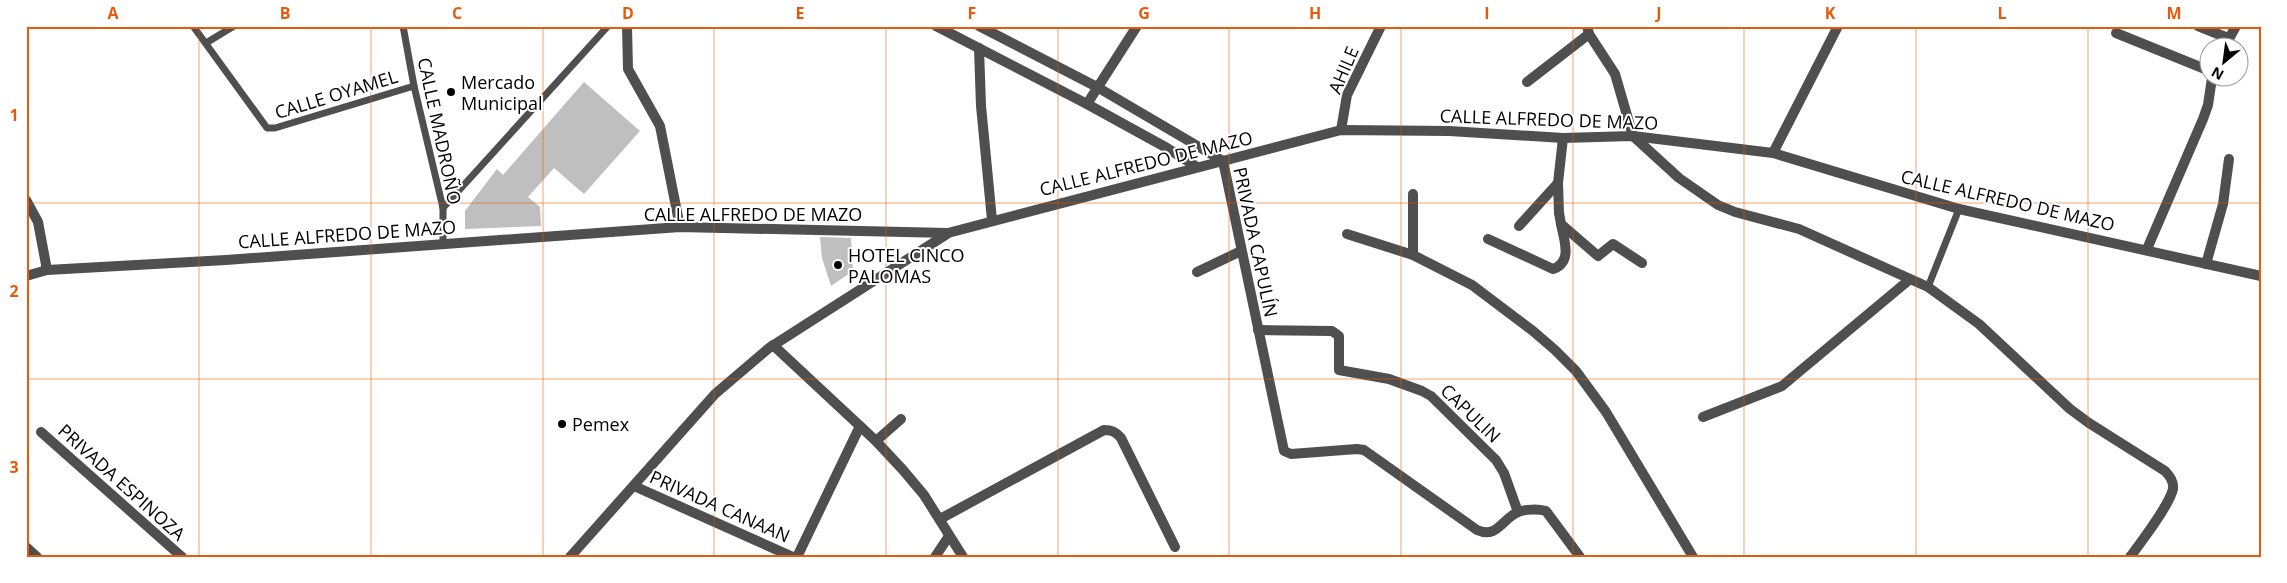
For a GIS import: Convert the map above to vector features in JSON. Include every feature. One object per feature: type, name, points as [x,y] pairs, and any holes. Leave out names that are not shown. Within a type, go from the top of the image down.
[{"type":"street","points":[[628,26],[628,69],[660,126],[680,227]]},
{"type":"street","points":[[936,26],[1087,104],[1167,148],[1197,167]]},
{"type":"street","points":[[979,26],[1097,87],[1223,161]]},
{"type":"street","points":[[1087,104],[1137,26]]},
{"type":"street","name":"AHILE","points":[[1341,130],[1347,95],[1381,26]]},
{"type":"street","points":[[1773,153],[1838,26]]},
{"type":"street","points":[[2198,26],[2218,38]]},
{"type":"street","points":[[2229,38],[2236,26]]},
{"type":"street","points":[[1527,82],[1588,30],[1615,74],[1633,136],[1679,178],[1718,205],[1735,212],[1799,228],[1909,280],[1928,287],[1979,324],[2070,409],[2170,476],[2173,488],[2168,500],[2130,557]]},
{"type":"street","points":[[2116,34],[2200,67]]},
{"type":"street","points":[[979,48],[981,106],[992,220]]},
{"type":"street","points":[[2147,249],[2203,119],[2208,105],[2211,88]]},
{"type":"street","name":"CALLE ALFREDO DE MAZO","points":[[26,276],[47,270],[226,260],[680,227],[948,233],[1341,130],[1450,131],[1563,138],[1633,136],[1773,153],[1958,209],[2147,249],[2261,276]]},
{"type":"street","points":[[1488,239],[1553,269],[1562,265],[1566,258],[1559,213],[1558,183],[1563,138]]},
{"type":"street","points":[[2206,264],[2223,204],[2229,159]]},
{"type":"street","name":"PRIVADA CAPULÍN","points":[[1223,161],[1282,449],[1286,453],[1364,450],[1477,530],[1486,534],[1495,531],[1518,512]]},
{"type":"street","points":[[1519,226],[1558,183]]},
{"type":"street","points":[[1413,194],[1413,254]]},
{"type":"street","points":[[26,200],[38,222],[47,270]]},
{"type":"street","points":[[1561,224],[1598,256],[1613,244],[1642,262]]},
{"type":"street","points":[[570,557],[716,394],[773,345],[948,233]]},
{"type":"street","points":[[1347,234],[1413,254],[1480,289],[1533,331],[1576,371],[1606,412],[1694,557]]},
{"type":"street","points":[[1196,272],[1241,251]]},
{"type":"street","points":[[1703,417],[1782,386],[1909,280]]},
{"type":"street","name":"PRIVADA CAPULÍN","points":[[1258,330],[1334,332],[1339,336],[1339,370]]},
{"type":"street","points":[[773,345],[876,441],[908,476],[940,520],[963,557]]},
{"type":"street","name":"CAPULIN","points":[[1339,370],[1395,381],[1417,388],[1431,396],[1496,460],[1504,473],[1518,512]]},
{"type":"street","points":[[876,441],[901,419]]},
{"type":"street","points":[[795,557],[860,426]]},
{"type":"street","points":[[940,520],[1104,430],[1109,430],[1113,431],[1120,438],[1175,547]]},
{"type":"street","name":"PRIVADA ESPINOZA","points":[[41,432],[182,557]]},
{"type":"street","name":"PRIVADA CANAAN","points":[[634,486],[795,557]]},
{"type":"street","points":[[1518,512],[1546,511],[1580,557]]},
{"type":"street","points":[[935,557],[949,536]]},
{"type":"street","points":[[26,547],[37,557]]},
{"type":"lane","points":[[193,26],[206,43],[234,26]]},
{"type":"lane","name":"CALLE MADROÑO","points":[[403,26],[414,86],[443,208],[443,243]]},
{"type":"lane","points":[[443,208],[608,26]]},
{"type":"lane","name":"CALLE OYAMEL","points":[[206,43],[267,128],[275,128],[414,86]]},
{"type":"lane","points":[[1928,287],[1958,209]]},
{"type":"building","points":[[584,82],[640,131],[584,194],[554,168],[528,197],[540,207],[541,226],[465,229],[465,211],[497,169],[503,175]]},
{"type":"building","name":"HOTEL CINCO PALOMAS","points":[[820,237],[851,238],[853,271],[831,286],[822,258]]},
{"type":"place","name":"Mercado Municipal","points":[[451,92]]},
{"type":"place","name":"HOTEL CINCO PALOMAS","points":[[838,265]]},
{"type":"place","name":"Pemex","points":[[562,424]]}]
